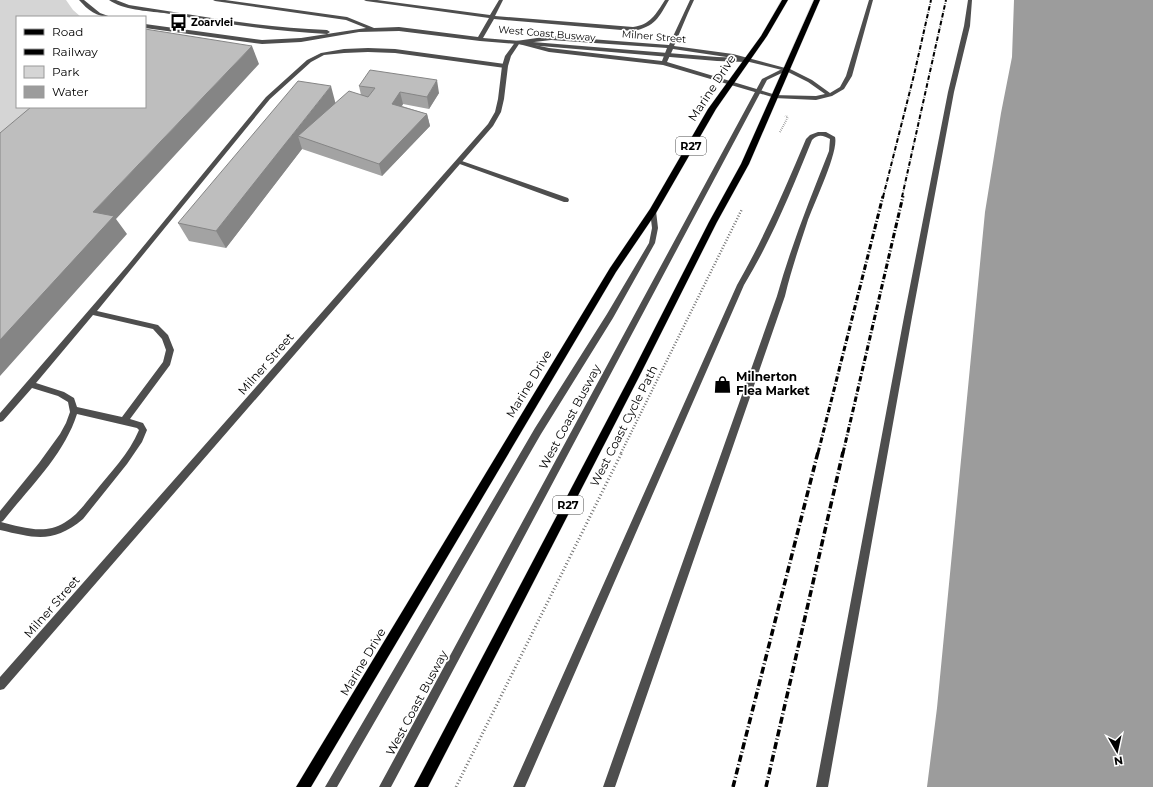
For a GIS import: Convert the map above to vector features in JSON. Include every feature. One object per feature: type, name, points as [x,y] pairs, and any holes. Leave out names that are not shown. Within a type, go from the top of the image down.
[{"type":"main road","name":"Marine Drive","points":[[303,787],[609,276],[653,211],[712,109],[764,36],[785,0]]},
{"type":"main road","name":"R27","points":[[422,787],[713,222],[745,164],[818,0]]},
{"type":"street","points":[[81,0],[98,14],[105,16]]},
{"type":"street","name":"West Coast Busway","points":[[111,0],[128,6],[269,28],[304,32],[346,32]]},
{"type":"street","points":[[215,0],[347,19],[372,29]]},
{"type":"street","points":[[366,0],[492,17],[633,29],[647,27],[651,24],[667,0]]},
{"type":"street","points":[[480,39],[501,0]]},
{"type":"street","points":[[664,63],[692,0]]},
{"type":"street","points":[[518,42],[549,50],[664,63],[774,96],[806,98],[830,95],[842,88],[849,76],[871,0]]},
{"type":"street","points":[[822,787],[908,317],[952,92],[967,26],[970,0]]},
{"type":"street","name":"West Coast Busway","points":[[146,26],[262,42],[301,40],[372,29],[399,29],[480,39],[724,60],[746,60]]},
{"type":"street","name":"Milner Street","points":[[0,685],[491,125],[498,112],[508,56],[518,42],[551,38],[670,47],[719,53],[786,69],[810,81],[830,95]]},
{"type":"street","points":[[0,419],[160,231],[268,98],[309,61],[323,54],[368,50],[395,51],[505,66]]},
{"type":"street","name":"West Coast Busway","points":[[385,787],[758,91],[765,79],[786,69]]},
{"type":"street","points":[[519,787],[718,335],[741,285],[754,263],[784,200],[809,139],[815,133],[828,135],[833,138],[832,151],[804,222],[781,296],[733,438],[609,787]]},
{"type":"street","points":[[459,162],[566,200]]},
{"type":"street","name":"West Coast Busway","points":[[331,787],[538,431],[610,316],[652,243],[655,228],[653,211]]},
{"type":"street","points":[[91,312],[155,327],[165,337],[170,350],[167,363],[156,380],[124,421]]},
{"type":"street","points":[[0,518],[62,439],[71,423],[74,410],[71,400],[61,394],[30,384]]},
{"type":"street","points":[[0,526],[28,532],[47,534],[60,531],[71,524],[80,516],[128,455],[143,430],[140,425],[74,410]]},
{"type":"path","points":[[779,135],[788,117]]},
{"type":"path","name":"West Coast Cycle Path","points":[[456,787],[744,204]]},
{"type":"green space","points":[[0,0],[66,0],[73,10],[80,16],[16,16],[16,108],[48,108],[0,149]]},
{"type":"water","points":[[1014,0],[1153,0],[1153,787],[927,787],[937,708],[985,212],[1001,113],[1012,57]]},
{"type":"building","points":[[146,29],[252,46],[93,212],[114,216],[0,340],[0,133],[30,108],[146,108]]},
{"type":"building","points":[[370,70],[437,80],[427,97],[400,92],[392,104],[427,114],[379,164],[298,136],[349,91],[368,97],[375,88],[359,86]]},
{"type":"building","points":[[298,81],[331,86],[216,231],[178,223]]},
{"type":"railway","points":[[883,197],[914,75],[931,0]]},
{"type":"railway","points":[[902,197],[946,0]]},
{"type":"railway","points":[[818,453],[883,196]]},
{"type":"railway","points":[[843,453],[903,196]]},
{"type":"railway","points":[[733,787],[818,452]]},
{"type":"railway","points":[[766,787],[843,452]]},
{"type":"place","name":"Zoarvlei","points":[[178,22]]},
{"type":"place","name":"Milnerton Flea Market","points":[[723,384]]}]
